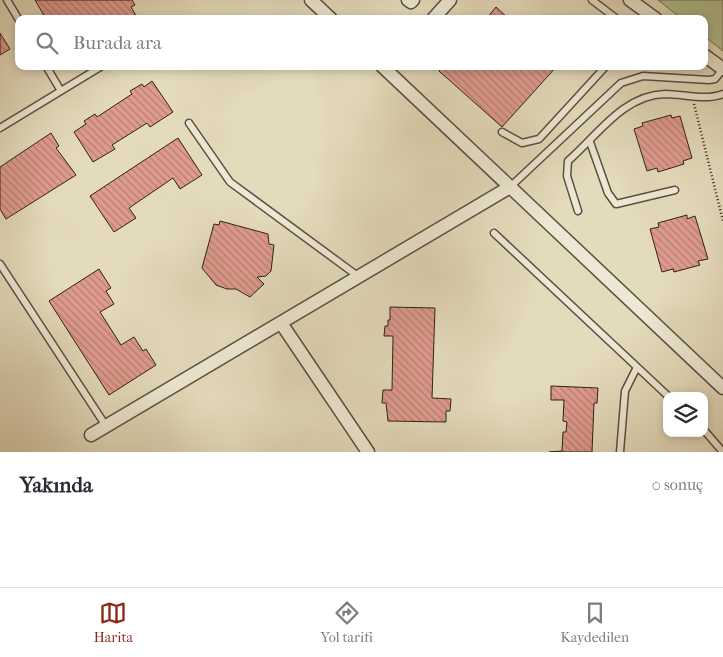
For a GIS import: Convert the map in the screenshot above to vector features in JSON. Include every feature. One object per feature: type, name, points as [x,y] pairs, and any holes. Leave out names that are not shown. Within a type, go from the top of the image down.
[{"type":"street","points":[[311,0],[327,15]]},
{"type":"street","points":[[408,0],[411,2],[413,0]]},
{"type":"street","points":[[437,15],[450,0]]},
{"type":"street","points":[[630,0],[651,15]]},
{"type":"street","points":[[708,58],[723,69]]},
{"type":"street","points":[[388,70],[723,388]]},
{"type":"street","points":[[91,435],[510,187]]},
{"type":"street","points":[[281,323],[368,452]]},
{"type":"lane","points":[[7,0],[16,15]]},
{"type":"lane","points":[[592,0],[612,15]]},
{"type":"lane","points":[[510,187],[621,82],[643,76],[715,80],[723,69]]},
{"type":"lane","points":[[48,70],[61,91]]},
{"type":"lane","points":[[0,128],[95,70]]},
{"type":"lane","points":[[502,132],[522,143],[539,139],[602,70]]},
{"type":"lane","points":[[578,211],[567,176],[568,161],[630,103],[656,95],[711,97],[723,94]]},
{"type":"lane","points":[[189,123],[230,182],[359,277]]},
{"type":"lane","points":[[590,142],[608,193],[616,204],[675,190]]},
{"type":"lane","points":[[494,233],[664,392]]},
{"type":"lane","points":[[0,264],[106,426]]},
{"type":"lane","points":[[620,452],[625,391],[637,367]]},
{"type":"lane","points":[[708,435],[723,452]]},
{"type":"path","points":[[692,96],[723,221]]},
{"type":"green space","points":[[658,0],[723,0],[723,51],[708,39],[708,15],[677,15]]},
{"type":"building","points":[[35,0],[132,0],[135,5],[131,7],[136,15],[44,15]]},
{"type":"building","points":[[496,7],[505,15],[489,15]]},
{"type":"building","points":[[0,33],[10,49],[0,55]]},
{"type":"building","points":[[440,70],[553,70],[502,127]]},
{"type":"building","points":[[152,81],[173,112],[150,127],[147,123],[112,145],[115,149],[93,162],[74,132],[86,124],[84,121],[95,114],[97,117],[132,94],[130,91],[142,84],[144,87]]},
{"type":"building","points":[[671,115],[672,118],[680,116],[692,158],[683,161],[684,164],[658,172],[657,168],[647,171],[634,129],[643,126],[642,123]]},
{"type":"building","points":[[51,133],[59,146],[56,148],[76,175],[6,219],[0,209],[0,167]]},
{"type":"building","points":[[178,138],[202,175],[180,189],[173,178],[129,208],[136,218],[114,232],[90,196]]},
{"type":"building","points":[[687,215],[687,219],[695,216],[708,259],[698,261],[700,265],[674,272],[673,269],[662,272],[650,229],[659,227],[658,223]]},
{"type":"building","points":[[220,221],[268,234],[269,244],[274,245],[271,271],[266,276],[257,277],[264,284],[250,297],[236,289],[227,289],[216,285],[202,268],[214,224],[219,225]]},
{"type":"building","points":[[99,269],[111,288],[106,291],[114,304],[100,312],[121,345],[134,337],[143,351],[146,349],[156,365],[109,395],[49,301]]},
{"type":"building","points":[[390,307],[435,308],[432,398],[451,399],[450,411],[446,411],[446,422],[388,421],[386,403],[382,403],[383,390],[392,390],[393,336],[384,336],[385,326],[388,326],[388,320],[390,320]]},
{"type":"building","points":[[551,386],[598,388],[597,403],[594,403],[592,452],[549,452],[562,451],[563,432],[566,432],[567,422],[563,421],[564,400],[551,400]]}]
